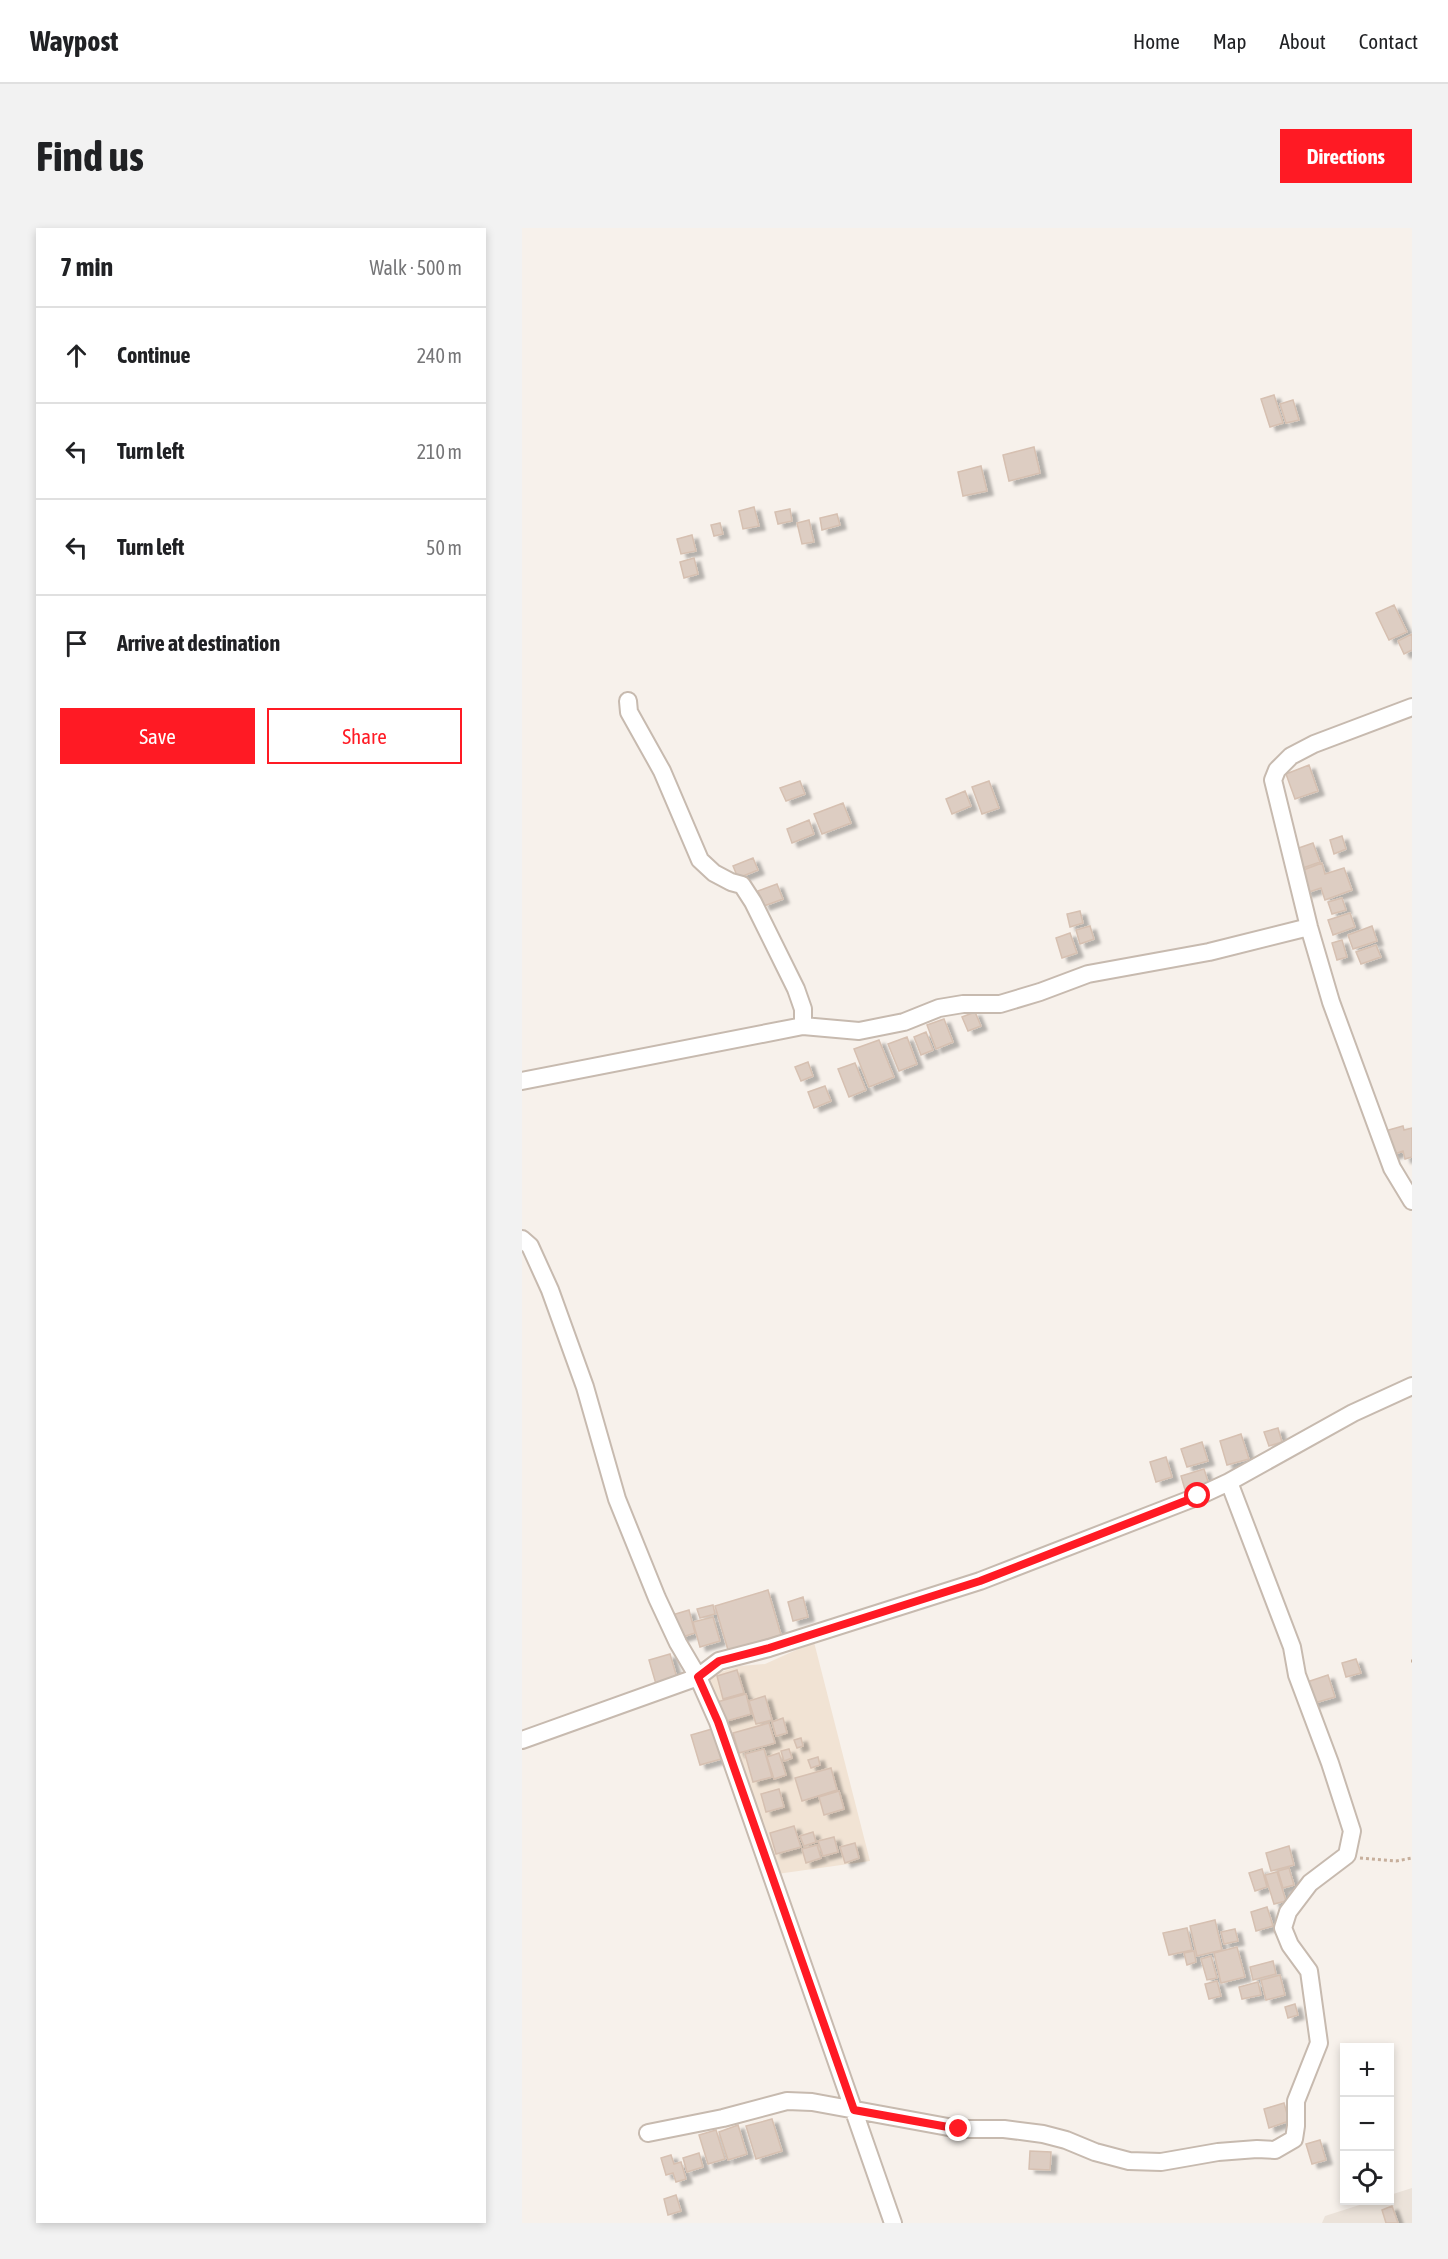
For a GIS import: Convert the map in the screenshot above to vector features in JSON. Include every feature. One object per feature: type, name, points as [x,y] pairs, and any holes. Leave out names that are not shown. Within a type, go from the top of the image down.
[{"type":"street","points":[[628,701],[629,712],[662,771],[700,860],[714,873],[742,885],[753,902],[796,989],[803,1009],[803,1026]]},
{"type":"street","points":[[1412,707],[1314,744],[1291,756],[1276,770],[1273,780],[1309,927],[1331,1002],[1392,1168],[1412,1201]]},
{"type":"street","points":[[522,1081],[803,1026],[859,1031],[903,1022],[939,1008],[963,1004],[1000,1004],[1088,974],[1209,952],[1309,927]]},
{"type":"street","points":[[522,1239],[530,1246],[554,1301],[585,1387],[617,1499],[657,1598],[678,1643],[698,1677],[718,1722],[893,2223]]},
{"type":"street","points":[[522,1740],[698,1677],[719,1661],[769,1648],[980,1581],[1229,1482],[1353,1413],[1412,1386]]},
{"type":"street","points":[[648,2133],[723,2118],[788,2101],[812,2103],[959,2129],[1004,2129],[1043,2134],[1129,2161],[1161,2162],[1218,2152],[1275,2150],[1294,2139],[1296,2101],[1319,2043],[1309,1971],[1290,1946],[1283,1928],[1288,1912],[1310,1882],[1347,1855],[1352,1831],[1330,1763],[1297,1675],[1292,1647],[1229,1482]]},
{"type":"path","points":[[1347,1855],[1378,1861],[1412,1858]]},
{"type":"shaded area","points":[[814,1642],[870,1861],[777,1874],[707,1676],[740,1666],[765,1664]]},
{"type":"shaded area","points":[[1412,2188],[1412,2223],[1322,2223],[1325,2216],[1359,2205],[1394,2205],[1394,2194]]},
{"type":"building","points":[[1274,395],[1283,423],[1270,427],[1261,399]]},
{"type":"building","points":[[1293,400],[1299,420],[1286,423],[1280,404]]},
{"type":"building","points":[[1034,447],[1040,473],[1009,481],[1003,455]]},
{"type":"building","points":[[981,466],[987,491],[963,496],[958,472]]},
{"type":"building","points":[[754,507],[759,526],[743,529],[739,511]]},
{"type":"building","points":[[790,509],[792,521],[778,524],[775,512]]},
{"type":"building","points":[[837,514],[840,525],[822,530],[820,518]]},
{"type":"building","points":[[809,520],[814,542],[802,544],[797,523]]},
{"type":"building","points":[[720,523],[723,534],[714,536],[711,525]]},
{"type":"building","points":[[692,535],[696,551],[681,554],[677,539]]},
{"type":"building","points":[[694,558],[698,574],[684,578],[680,562]]},
{"type":"building","points":[[1394,605],[1407,632],[1389,640],[1376,613]]},
{"type":"building","points":[[1412,634],[1412,650],[1404,654],[1398,641]]},
{"type":"building","points":[[1309,765],[1318,791],[1295,799],[1286,774]]},
{"type":"building","points":[[800,781],[805,794],[786,801],[780,788]]},
{"type":"building","points":[[989,781],[999,808],[982,814],[972,787]]},
{"type":"building","points":[[965,791],[971,806],[952,814],[946,799]]},
{"type":"building","points":[[843,803],[851,823],[822,834],[814,814]]},
{"type":"building","points":[[809,820],[814,834],[792,843],[787,829]]},
{"type":"building","points":[[1342,836],[1346,849],[1334,854],[1330,840]]},
{"type":"building","points":[[1313,843],[1320,862],[1300,869],[1293,850]]},
{"type":"building","points":[[753,858],[758,870],[738,878],[733,866]]},
{"type":"building","points":[[1322,863],[1325,874],[1344,868],[1352,890],[1325,900],[1321,888],[1306,893],[1298,872]]},
{"type":"building","points":[[777,884],[783,899],[764,906],[758,891]]},
{"type":"building","points":[[1342,898],[1346,910],[1332,914],[1328,902]]},
{"type":"building","points":[[1080,911],[1083,923],[1070,927],[1067,914]]},
{"type":"building","points":[[1350,913],[1355,927],[1333,935],[1328,920]]},
{"type":"building","points":[[1090,926],[1094,939],[1080,944],[1076,930]]},
{"type":"building","points":[[1372,926],[1377,941],[1353,949],[1348,935]]},
{"type":"building","points":[[1070,933],[1077,953],[1062,958],[1056,938]]},
{"type":"building","points":[[1342,940],[1347,957],[1337,960],[1332,943]]},
{"type":"building","points":[[1376,945],[1381,957],[1361,964],[1356,952]]},
{"type":"building","points":[[975,1012],[981,1026],[968,1031],[962,1017]]},
{"type":"building","points":[[944,1019],[953,1042],[936,1049],[927,1025]]},
{"type":"building","points":[[926,1032],[933,1050],[921,1055],[914,1037]]},
{"type":"building","points":[[907,1037],[917,1064],[899,1071],[888,1044]]},
{"type":"building","points":[[879,1040],[894,1077],[869,1087],[854,1049]]},
{"type":"building","points":[[808,1062],[813,1076],[801,1081],[795,1067]]},
{"type":"building","points":[[855,1063],[866,1090],[849,1097],[838,1069]]},
{"type":"building","points":[[825,1086],[831,1101],[814,1108],[808,1092]]},
{"type":"building","points":[[1403,1126],[1404,1130],[1412,1128],[1412,1157],[1405,1159],[1403,1151],[1392,1155],[1385,1131]]},
{"type":"building","points":[[1278,1428],[1282,1442],[1269,1446],[1264,1432]]},
{"type":"building","points":[[1241,1434],[1249,1459],[1227,1465],[1220,1441]]},
{"type":"building","points":[[1202,1442],[1208,1461],[1187,1467],[1181,1449]]},
{"type":"building","points":[[1166,1457],[1172,1477],[1156,1482],[1150,1462]]},
{"type":"building","points":[[1204,1469],[1209,1485],[1186,1493],[1181,1476]]},
{"type":"building","points":[[768,1590],[781,1635],[728,1650],[715,1606]]},
{"type":"building","points":[[803,1597],[808,1617],[793,1621],[788,1602]]},
{"type":"building","points":[[713,1605],[715,1614],[700,1618],[697,1609]]},
{"type":"building","points":[[689,1610],[695,1633],[679,1638],[672,1615]]},
{"type":"building","points":[[713,1617],[720,1641],[700,1647],[693,1622]]},
{"type":"building","points":[[670,1654],[677,1678],[656,1684],[649,1660]]},
{"type":"building","points":[[1356,1659],[1361,1673],[1346,1677],[1342,1663]]},
{"type":"building","points":[[737,1670],[744,1693],[723,1699],[717,1676]]},
{"type":"building","points":[[1328,1675],[1335,1697],[1311,1704],[1304,1683]]},
{"type":"building","points":[[746,1694],[751,1714],[723,1722],[717,1702]]},
{"type":"building","points":[[765,1696],[772,1720],[756,1724],[749,1701]]},
{"type":"building","points":[[783,1718],[787,1733],[776,1736],[772,1722]]},
{"type":"building","points":[[769,1723],[775,1743],[739,1753],[733,1733]]},
{"type":"building","points":[[712,1729],[721,1759],[700,1765],[691,1735]]},
{"type":"building","points":[[801,1738],[803,1746],[797,1748],[794,1740]]},
{"type":"building","points":[[764,1749],[772,1777],[753,1782],[745,1754]]},
{"type":"building","points":[[789,1749],[792,1758],[784,1761],[781,1751]]},
{"type":"building","points":[[779,1753],[786,1775],[774,1779],[767,1757]]},
{"type":"building","points":[[818,1757],[820,1765],[811,1768],[808,1760]]},
{"type":"building","points":[[831,1768],[837,1790],[802,1801],[795,1778]]},
{"type":"building","points":[[779,1789],[784,1807],[766,1812],[761,1794]]},
{"type":"building","points":[[839,1791],[844,1809],[824,1815],[819,1797]]},
{"type":"building","points":[[794,1826],[801,1847],[776,1854],[770,1833]]},
{"type":"building","points":[[813,1832],[816,1842],[804,1846],[800,1836]]},
{"type":"building","points":[[834,1837],[838,1852],[823,1856],[818,1841]]},
{"type":"building","points":[[855,1843],[859,1858],[845,1863],[840,1847]]},
{"type":"building","points":[[817,1845],[821,1858],[806,1863],[802,1849]]},
{"type":"building","points":[[1289,1846],[1294,1865],[1271,1871],[1266,1853]]},
{"type":"building","points":[[1289,1868],[1294,1885],[1283,1888],[1278,1871]]},
{"type":"building","points":[[1262,1869],[1267,1887],[1255,1891],[1249,1873]]},
{"type":"building","points":[[1277,1872],[1286,1901],[1274,1904],[1265,1875]]},
{"type":"building","points":[[1267,1907],[1273,1926],[1256,1931],[1251,1912]]},
{"type":"building","points":[[1215,1920],[1222,1950],[1197,1956],[1190,1926]]},
{"type":"building","points":[[1187,1928],[1192,1950],[1169,1955],[1163,1933]]},
{"type":"building","points":[[1235,1929],[1238,1941],[1224,1944],[1221,1932]]},
{"type":"building","points":[[1237,1947],[1245,1977],[1221,1983],[1214,1953]]},
{"type":"building","points":[[1194,1951],[1196,1962],[1187,1965],[1184,1953]]},
{"type":"building","points":[[1211,1956],[1217,1978],[1207,1980],[1201,1959]]},
{"type":"building","points":[[1273,1961],[1276,1974],[1253,1980],[1250,1967]]},
{"type":"building","points":[[1280,1975],[1285,1995],[1266,2000],[1261,1980]]},
{"type":"building","points":[[1217,1981],[1221,1996],[1209,1999],[1205,1984]]},
{"type":"building","points":[[1258,1982],[1261,1995],[1242,1999],[1239,1987]]},
{"type":"building","points":[[1295,2004],[1298,2015],[1288,2018],[1285,2007]]},
{"type":"building","points":[[1284,2103],[1289,2121],[1269,2128],[1264,2109]]},
{"type":"building","points":[[772,2119],[782,2151],[756,2159],[746,2126]]},
{"type":"building","points":[[738,2125],[747,2154],[728,2160],[719,2132]]},
{"type":"building","points":[[716,2130],[725,2159],[708,2164],[699,2135]]},
{"type":"building","points":[[1320,2140],[1326,2160],[1312,2164],[1306,2144]]},
{"type":"building","points":[[1030,2151],[1051,2152],[1050,2170],[1029,2169]]},
{"type":"building","points":[[699,2153],[703,2167],[687,2172],[683,2158]]},
{"type":"building","points":[[671,2155],[674,2164],[681,2162],[686,2179],[676,2182],[673,2173],[666,2175],[661,2158]]},
{"type":"building","points":[[676,2195],[681,2211],[668,2215],[664,2199]]},
{"type":"building","points":[[1392,2206],[1398,2223],[1386,2223],[1382,2210]]},
{"type":"route","points":[[959,2129],[854,2110],[718,1722],[698,1677],[719,1661],[769,1648],[980,1581],[1198,1496]]}]
